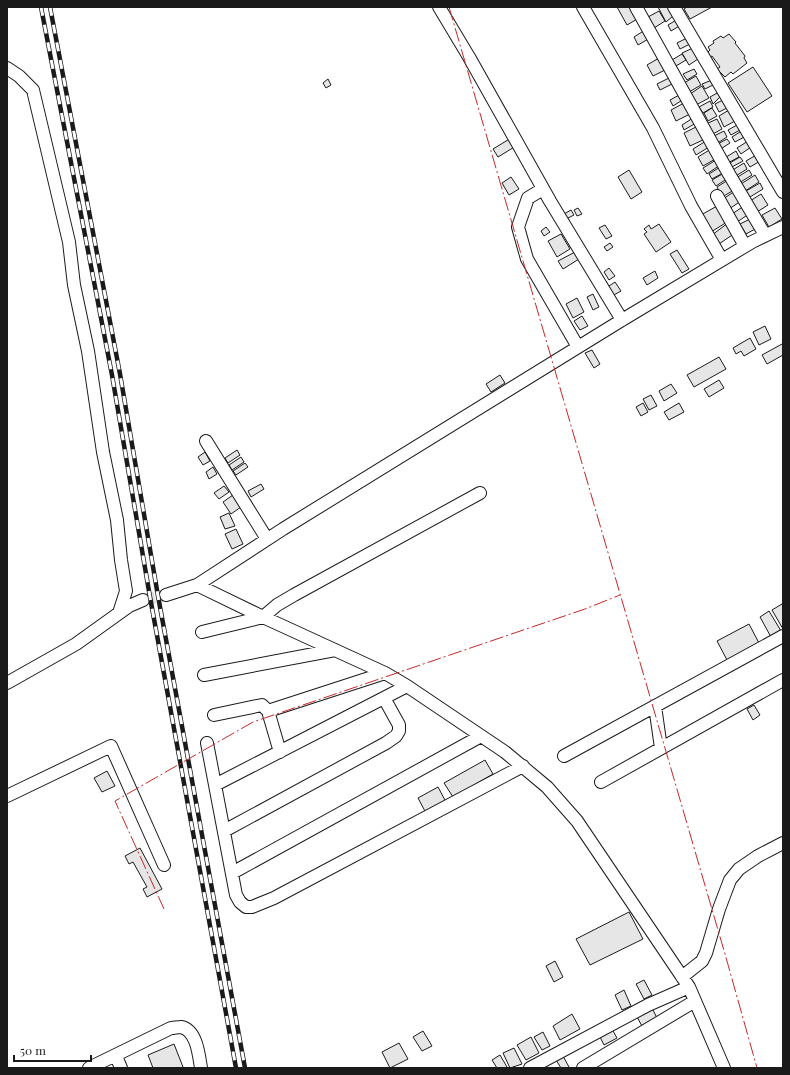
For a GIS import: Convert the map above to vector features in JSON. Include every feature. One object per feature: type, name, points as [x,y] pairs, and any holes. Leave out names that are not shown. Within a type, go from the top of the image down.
[{"type":"street","points":[[439,7],[469,57],[543,189],[622,320]]},
{"type":"street","points":[[583,7],[653,128],[691,206],[722,260]]},
{"type":"street","points":[[636,7],[729,174],[765,235]]},
{"type":"street","points":[[674,7],[783,192]]},
{"type":"street","points":[[7,68],[19,76],[33,90],[37,101],[69,242],[74,285],[88,351],[103,452],[117,520],[120,560],[126,591],[120,613]]},
{"type":"street","points":[[543,189],[528,198],[518,227],[527,259],[578,347]]},
{"type":"street","points":[[717,196],[744,246]]},
{"type":"street","points":[[166,595],[197,585],[268,539],[622,320],[744,246],[783,227]]},
{"type":"street","points":[[206,441],[268,539]]},
{"type":"street","points":[[202,632],[263,617],[277,605],[294,595],[480,493]]},
{"type":"street","points":[[197,585],[385,673],[407,686],[505,752],[547,787],[577,821],[685,974],[689,987],[724,1068]]},
{"type":"street","points":[[7,683],[76,644],[129,606],[143,600]]},
{"type":"street","points":[[564,756],[783,636]]},
{"type":"street","points":[[204,675],[335,650]]},
{"type":"street","points":[[268,710],[385,673]]},
{"type":"street","points":[[601,782],[783,680]]},
{"type":"street","points":[[215,785],[407,686]]},
{"type":"street","points":[[224,831],[386,743],[396,736],[399,731],[399,725],[384,698]]},
{"type":"street","points":[[214,715],[260,705],[264,706],[268,710],[280,752]]},
{"type":"street","points":[[655,706],[661,748]]},
{"type":"street","points":[[232,873],[481,736]]},
{"type":"street","points":[[207,743],[236,895],[246,908],[252,907],[281,894],[523,766]]},
{"type":"street","points":[[7,796],[111,746],[164,865]]},
{"type":"street","points":[[685,974],[702,961],[706,953],[730,880],[739,869],[758,856],[783,843]]},
{"type":"street","points":[[530,1068],[648,1005],[689,987]]},
{"type":"street","points":[[583,1068],[695,1001]]},
{"type":"street","points":[[89,1068],[171,1028],[182,1027],[190,1034],[197,1044],[201,1068]]},
{"type":"street","points":[[116,1056],[121,1068]]},
{"type":"building","points":[[617,7],[633,7],[639,18],[627,25]]},
{"type":"building","points":[[658,7],[668,7],[673,16],[666,22]]},
{"type":"building","points":[[687,7],[712,7],[690,19],[684,9]]},
{"type":"building","points":[[659,11],[665,21],[654,28],[648,17]]},
{"type":"building","points":[[678,19],[681,25],[671,31],[668,25]]},
{"type":"building","points":[[645,30],[650,38],[638,45],[634,37]]},
{"type":"building","points":[[729,34],[745,56],[744,58],[747,63],[733,74],[731,72],[725,77],[717,69],[720,67],[712,56],[710,57],[707,53],[710,50],[708,47],[714,43],[713,41],[721,36],[723,38]]},
{"type":"building","points":[[687,38],[690,44],[680,49],[677,43]]},
{"type":"building","points":[[693,48],[698,59],[689,65],[682,53]]},
{"type":"building","points":[[682,54],[686,60],[676,66],[672,60]]},
{"type":"building","points":[[659,58],[665,70],[653,76],[647,65]]},
{"type":"building","points":[[753,67],[772,96],[747,112],[728,83]]},
{"type":"building","points":[[694,69],[697,74],[687,80],[683,74]]},
{"type":"building","points":[[696,76],[701,85],[689,92],[684,83]]},
{"type":"building","points":[[669,78],[672,84],[660,90],[657,84]]},
{"type":"building","points":[[328,79],[331,85],[326,88],[323,83]]},
{"type":"building","points":[[712,80],[713,85],[705,89],[702,84]]},
{"type":"building","points":[[702,86],[709,98],[696,105],[690,94]]},
{"type":"building","points":[[719,92],[721,96],[713,104],[710,97]]},
{"type":"building","points":[[681,94],[684,99],[673,106],[670,100]]},
{"type":"building","points":[[725,99],[729,107],[719,112],[715,104]]},
{"type":"building","points":[[710,101],[713,107],[703,113],[699,107]]},
{"type":"building","points":[[684,103],[690,114],[676,121],[671,110]]},
{"type":"building","points":[[712,108],[717,116],[708,121],[704,113]]},
{"type":"building","points":[[729,110],[735,121],[724,127],[719,116]]},
{"type":"building","points":[[693,118],[696,123],[684,130],[682,125]]},
{"type":"building","points":[[717,119],[722,129],[711,135],[706,124]]},
{"type":"building","points":[[737,125],[740,130],[731,135],[728,130]]},
{"type":"building","points":[[698,126],[705,139],[690,146],[684,133]]},
{"type":"building","points":[[743,130],[746,136],[735,142],[732,137]]},
{"type":"building","points":[[724,131],[727,137],[716,144],[712,137]]},
{"type":"building","points":[[511,138],[516,146],[498,157],[493,149]]},
{"type":"building","points":[[727,139],[730,143],[719,150],[716,145]]},
{"type":"building","points":[[706,141],[709,147],[696,155],[693,149]]},
{"type":"building","points":[[748,141],[751,147],[741,154],[737,148]]},
{"type":"building","points":[[711,149],[717,158],[703,166],[698,157]]},
{"type":"building","points":[[736,151],[739,157],[726,164],[723,159]]},
{"type":"building","points":[[758,154],[762,160],[750,167],[746,161]]},
{"type":"building","points":[[740,157],[743,161],[730,168],[728,164]]},
{"type":"building","points":[[716,160],[720,165],[707,174],[703,168]]},
{"type":"building","points":[[744,163],[747,169],[734,177],[731,171]]},
{"type":"building","points":[[720,167],[723,173],[712,179],[709,174]]},
{"type":"building","points":[[629,170],[642,192],[631,199],[618,177]]},
{"type":"building","points":[[749,170],[752,175],[739,183],[736,178]]},
{"type":"building","points":[[724,173],[728,178],[716,186],[712,180]]},
{"type":"building","points":[[755,175],[759,182],[745,191],[741,184]]},
{"type":"building","points":[[511,177],[519,189],[509,195],[502,183]]},
{"type":"building","points":[[728,180],[734,190],[722,197],[717,187]]},
{"type":"building","points":[[760,183],[763,189],[750,197],[746,191]]},
{"type":"building","points":[[735,191],[741,201],[729,209],[723,199]]},
{"type":"building","points":[[761,194],[768,205],[757,212],[750,201]]},
{"type":"building","points":[[717,206],[727,222],[711,232],[701,215]]},
{"type":"building","points":[[744,206],[749,214],[737,222],[732,214]]},
{"type":"building","points":[[578,208],[582,214],[577,216],[574,210]]},
{"type":"building","points":[[775,208],[782,219],[769,227],[762,215]]},
{"type":"building","points":[[571,210],[574,215],[566,219],[564,214]]},
{"type":"building","points":[[752,218],[757,228],[746,234],[740,224]]},
{"type":"building","points":[[728,223],[735,233],[719,244],[712,235]]},
{"type":"building","points":[[659,224],[671,242],[656,252],[644,234],[647,232],[644,229],[649,225],[651,229]]},
{"type":"building","points":[[605,225],[612,236],[606,239],[599,228]]},
{"type":"building","points":[[546,227],[550,232],[544,236],[541,231]]},
{"type":"building","points":[[561,234],[570,249],[557,257],[548,241]]},
{"type":"building","points":[[610,243],[613,247],[607,251],[604,247]]},
{"type":"building","points":[[677,250],[689,269],[682,273],[670,254]]},
{"type":"building","points":[[575,252],[579,259],[563,269],[558,261]]},
{"type":"building","points":[[609,268],[615,276],[609,280],[604,272]]},
{"type":"building","points":[[655,271],[658,278],[647,285],[643,278]]},
{"type":"building","points":[[615,282],[621,291],[612,296],[606,288]]},
{"type":"building","points":[[593,294],[599,307],[593,310],[587,297]]},
{"type":"building","points":[[577,298],[584,312],[573,318],[566,304]]},
{"type":"building","points":[[582,316],[588,326],[580,330],[574,321]]},
{"type":"building","points":[[765,326],[771,339],[759,345],[753,332]]},
{"type":"building","points":[[750,338],[756,349],[744,356],[741,351],[736,354],[733,348]]},
{"type":"building","points":[[782,344],[783,355],[767,364],[762,355]]},
{"type":"building","points":[[592,350],[600,364],[594,368],[585,353]]},
{"type":"building","points":[[719,357],[726,369],[694,387],[687,375]]},
{"type":"building","points":[[500,375],[505,383],[491,392],[486,384]]},
{"type":"building","points":[[719,380],[724,388],[709,397],[704,389]]},
{"type":"building","points":[[671,384],[677,393],[664,401],[659,391]]},
{"type":"building","points":[[651,395],[657,406],[649,410],[643,399]]},
{"type":"building","points":[[643,403],[648,412],[641,416],[636,407]]},
{"type":"building","points":[[679,403],[684,412],[669,420],[664,412]]},
{"type":"building","points":[[237,450],[240,455],[228,463],[225,458]]},
{"type":"building","points":[[205,452],[210,461],[203,465],[198,457]]},
{"type":"building","points":[[241,457],[244,462],[232,470],[229,465]]},
{"type":"building","points":[[245,463],[248,467],[236,475],[233,471]]},
{"type":"building","points":[[213,467],[217,474],[209,479],[206,472]]},
{"type":"building","points":[[261,484],[264,489],[251,497],[248,491]]},
{"type":"building","points":[[224,486],[229,492],[219,499],[214,493]]},
{"type":"building","points":[[233,495],[241,507],[231,514],[223,502]]},
{"type":"building","points":[[229,513],[235,526],[225,529],[220,517]]},
{"type":"building","points":[[236,529],[243,544],[232,549],[225,534]]},
{"type":"building","points":[[782,604],[783,607],[783,629],[772,610]]},
{"type":"building","points":[[769,611],[781,631],[771,637],[760,617]]},
{"type":"building","points":[[749,624],[759,643],[727,660],[717,641]]},
{"type":"building","points":[[754,705],[760,715],[753,720],[747,709]]},
{"type":"building","points":[[485,760],[493,774],[453,797],[444,783]]},
{"type":"building","points":[[107,771],[115,786],[102,792],[94,778]]},
{"type":"building","points":[[438,787],[446,802],[426,813],[418,798]]},
{"type":"building","points":[[140,848],[162,889],[147,897],[143,889],[147,887],[133,862],[129,864],[125,856]]},
{"type":"building","points":[[629,912],[643,939],[590,965],[576,939]]},
{"type":"building","points":[[555,961],[563,977],[554,982],[546,966]]},
{"type":"building","points":[[644,980],[652,995],[644,999],[636,984]]},
{"type":"building","points":[[624,990],[631,1006],[622,1010],[615,995]]},
{"type":"building","points":[[651,1006],[658,1020],[643,1028],[636,1015]]},
{"type":"building","points":[[572,1014],[580,1029],[560,1040],[553,1026]]},
{"type":"building","points":[[612,1029],[617,1038],[604,1045],[599,1035]]},
{"type":"building","points":[[423,1031],[432,1046],[422,1051],[413,1037]]},
{"type":"building","points":[[543,1032],[550,1046],[542,1050],[534,1037]]},
{"type":"building","points":[[531,1037],[539,1053],[526,1060],[517,1045]]},
{"type":"building","points":[[399,1043],[408,1059],[390,1068],[382,1052]]},
{"type":"building","points":[[174,1044],[183,1067],[153,1068],[148,1055]]},
{"type":"building","points":[[514,1048],[522,1064],[510,1068],[503,1053]]},
{"type":"building","points":[[500,1055],[507,1067],[497,1068],[492,1060]]},
{"type":"building","points":[[563,1056],[569,1067],[561,1068],[556,1060]]},
{"type":"tunnel","points":[[143,600],[166,595]]},
{"type":"railway","points":[[41,7],[112,375],[150,597],[236,1068]]},
{"type":"railway","points":[[50,7],[120,374],[158,596],[245,1068]]},
{"type":"power","points":[[449,7],[757,1068]]},
{"type":"power","points":[[164,909],[115,801],[253,722],[585,609],[620,595]]}]
